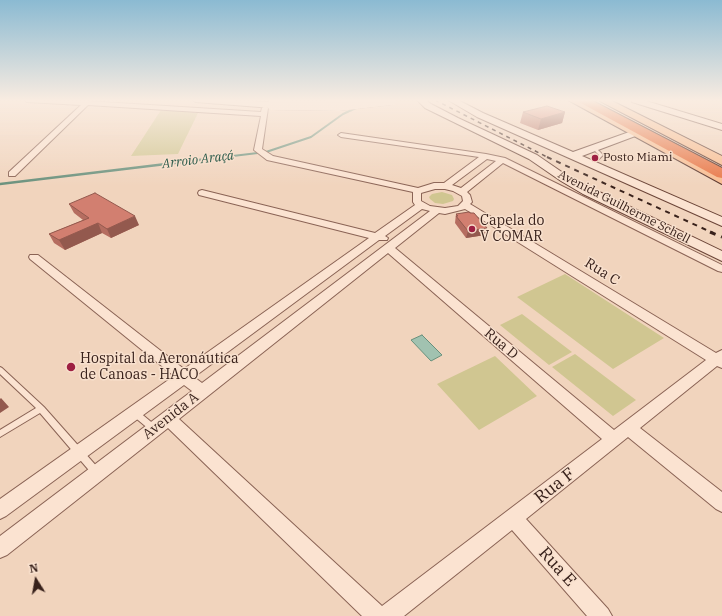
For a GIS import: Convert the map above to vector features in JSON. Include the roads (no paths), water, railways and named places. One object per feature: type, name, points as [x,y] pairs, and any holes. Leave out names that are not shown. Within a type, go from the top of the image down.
[{"type":"highway","points":[[642,129],[722,167]]},
{"type":"highway","points":[[645,129],[722,174]]},
{"type":"main road","name":"Avenida Guilherme Schell","points":[[477,129],[532,157],[565,179],[587,191],[722,257]]},
{"type":"main road","name":"Avenida Guilherme Schell","points":[[480,129],[538,156],[572,178],[722,250]]},
{"type":"main road","points":[[511,129],[722,222]]},
{"type":"main road","points":[[629,129],[722,180]]},
{"type":"main road","points":[[660,129],[722,161]]},
{"type":"main road","points":[[572,156],[635,132]]},
{"type":"street","points":[[12,174],[59,129]]},
{"type":"street","points":[[261,129],[258,150],[269,157],[418,191],[428,187],[446,186],[462,192],[468,199],[465,205],[453,211],[436,211],[421,205],[415,198],[418,191]]},
{"type":"street","points":[[341,135],[486,156],[502,160],[722,269]]},
{"type":"street","points":[[446,186],[486,156]]},
{"type":"street","points":[[462,192],[502,160]]},
{"type":"street","name":"Rua D","points":[[202,193],[378,236],[391,245],[614,439]]},
{"type":"street","name":"Avenida A","points":[[0,510],[421,205]]},
{"type":"street","name":"Rua C","points":[[465,205],[720,359]]},
{"type":"street","name":"Avenida A","points":[[0,548],[436,211]]},
{"type":"street","points":[[34,257],[202,391]]},
{"type":"street","name":"Rua F","points":[[387,616],[628,428],[720,359]]},
{"type":"street","points":[[168,418],[377,616]]},
{"type":"street","points":[[628,428],[722,503]]},
{"type":"street","name":"Rua E","points":[[513,518],[601,616]]},
{"type":"lane","points":[[588,163],[601,155],[594,148]]},
{"type":"lane","points":[[0,370],[41,409],[96,473]]},
{"type":"lane","points":[[0,434],[41,409]]},
{"type":"lane","points":[[135,412],[154,429]]},
{"type":"waterway","name":"Arroio Araçá","points":[[216,158],[266,152],[311,137],[322,129]]},
{"type":"waterway","name":"Arroio Araçá","points":[[0,184],[224,157]]},
{"type":"railway","points":[[492,129],[547,157]]},
{"type":"railway","points":[[547,157],[713,233]]},
{"type":"railway","points":[[710,232],[722,237]]},
{"type":"place","name":"Posto Miami","points":[[595,158]]},
{"type":"place","name":"Capela do V COMAR","points":[[472,229]]},
{"type":"place","name":"Hospital da Aeronáutica de Canoas - HACO","points":[[71,367]]}]
